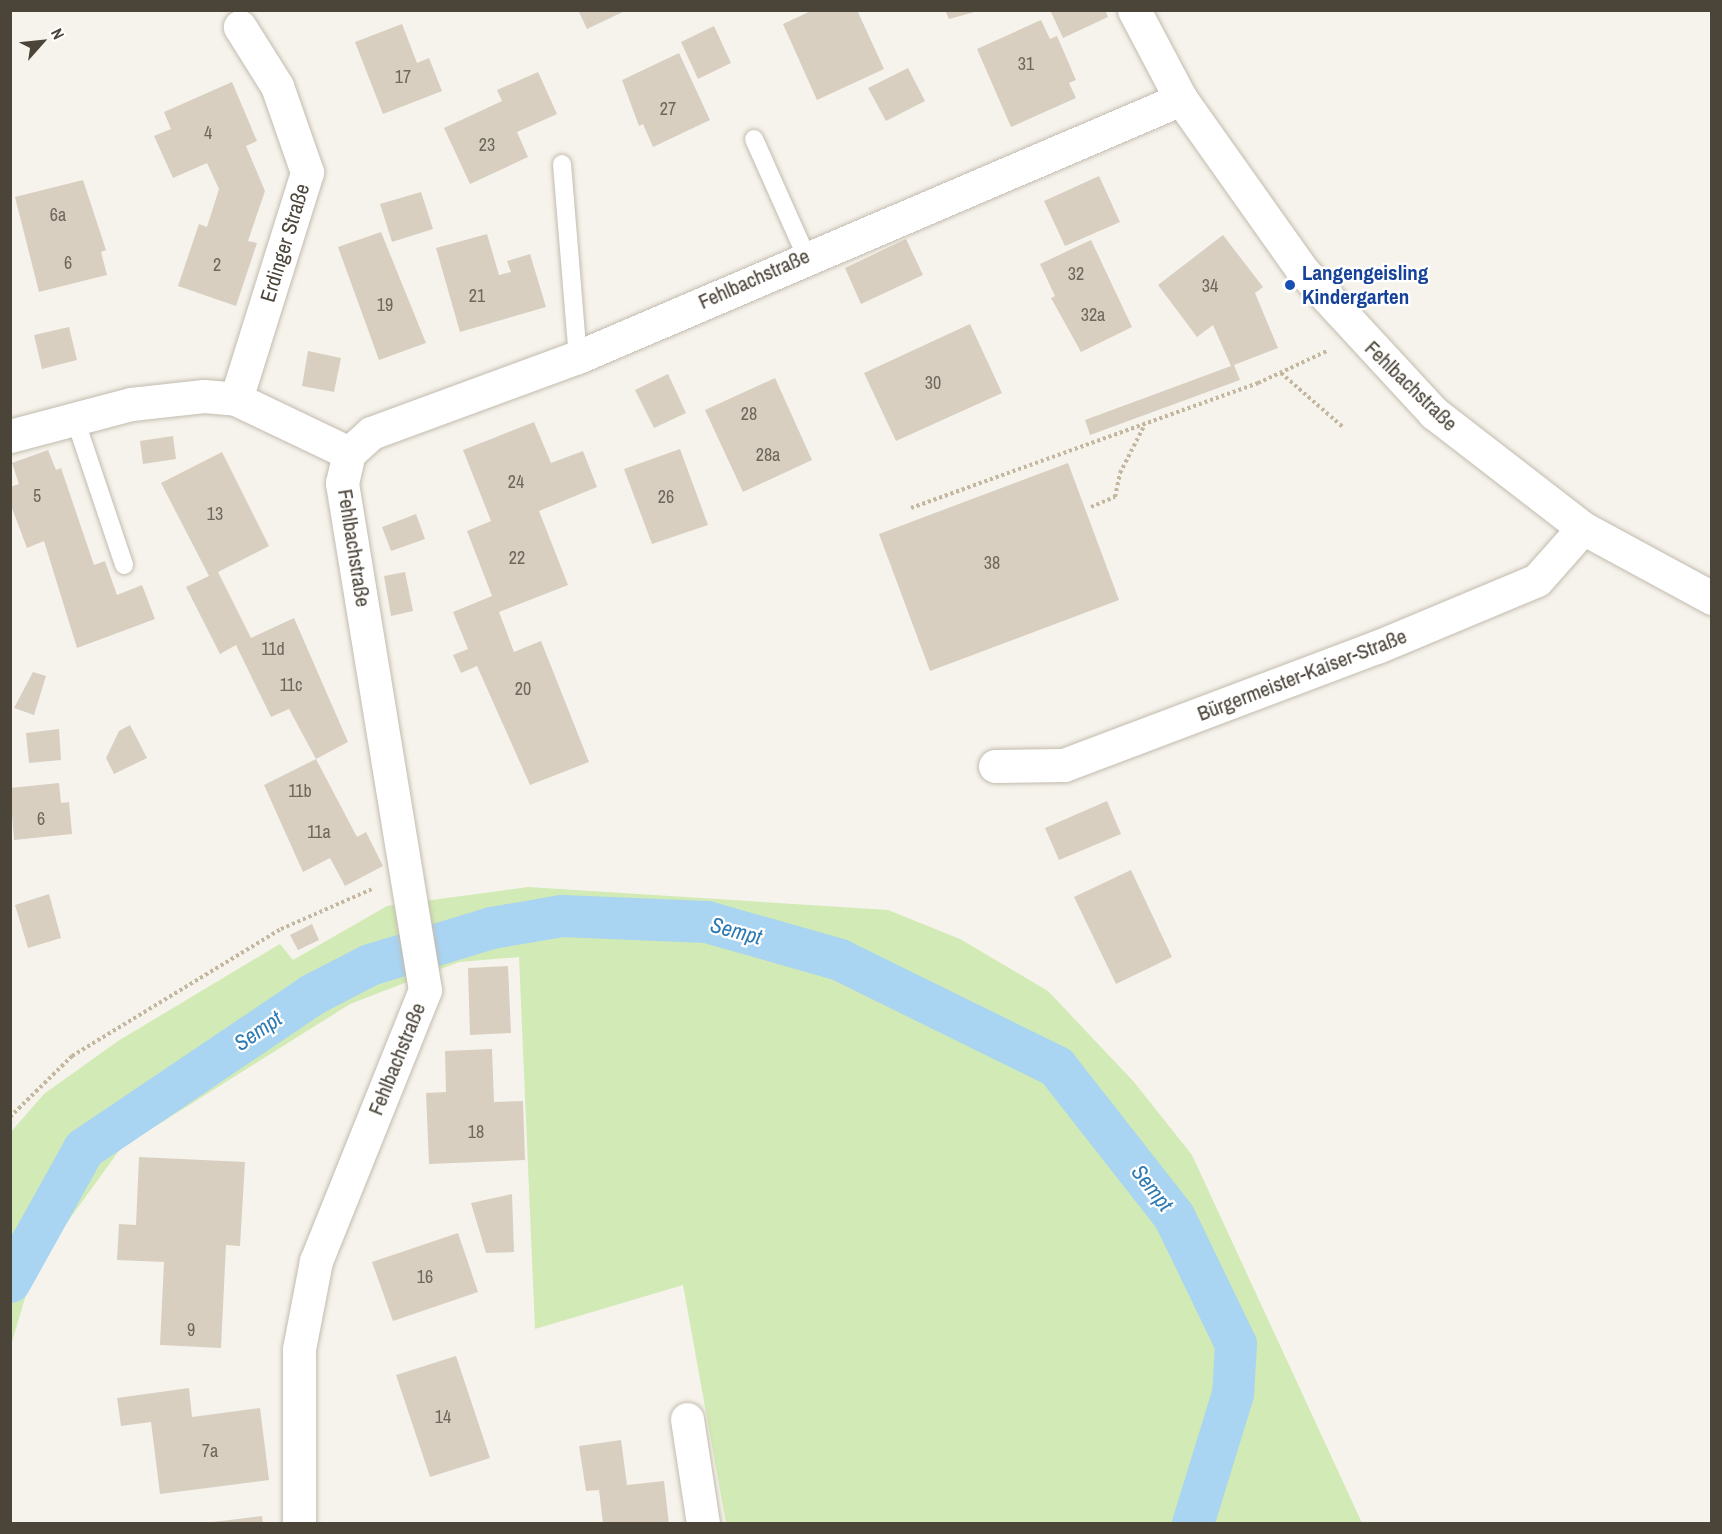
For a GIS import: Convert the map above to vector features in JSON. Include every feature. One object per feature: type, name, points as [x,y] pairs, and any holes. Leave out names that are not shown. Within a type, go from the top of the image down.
[{"type":"street","name":"Fehlbachstraße","points":[[1134,10],[1181,99],[1302,270],[1367,344],[1434,413],[1584,528],[1712,598]]},
{"type":"street","name":"Erdinger Straße","points":[[236,399],[307,172],[277,86],[240,27]]},
{"type":"street","name":"Fehlbachstraße","points":[[299,1524],[299,1348],[316,1261],[425,990],[418,921],[342,483],[349,453],[371,433],[578,357],[806,256],[1181,99]]},
{"type":"street","points":[[10,436],[131,404],[236,399],[349,453]]},
{"type":"street","name":"Bürgermeister-Kaiser-Straße","points":[[995,766],[1064,765],[1377,647],[1537,580],[1584,528]]},
{"type":"street","points":[[687,1419],[703,1524]]},
{"type":"lane","points":[[754,139],[806,256]]},
{"type":"lane","points":[[562,164],[578,357]]},
{"type":"lane","points":[[75,419],[124,565]]},
{"type":"path","points":[[911,508],[1144,425],[1281,373],[1331,349]]},
{"type":"path","points":[[1281,373],[1342,427]]},
{"type":"path","points":[[1091,507],[1115,497],[1120,472],[1144,425]]},
{"type":"path","points":[[10,1117],[72,1056],[164,999],[281,929],[410,875]]},
{"type":"green space","points":[[528,887],[888,910],[960,939],[1048,991],[1134,1082],[1192,1155],[1362,1523],[726,1523],[683,1285],[535,1329],[519,957],[459,962],[350,1004],[121,1148],[34,1268],[11,1345],[10,1133],[44,1094],[118,1041],[280,944],[293,960],[387,906]]},
{"type":"building","points":[[578,10],[627,10],[587,29]]},
{"type":"building","points":[[813,10],[857,10],[884,69],[817,100],[783,24]]},
{"type":"building","points":[[945,10],[982,10],[949,19]]},
{"type":"building","points":[[1050,10],[1105,10],[1108,17],[1063,38]]},
{"type":"building","points":[[1041,20],[1050,39],[1057,36],[1076,80],[1069,83],[1076,98],[1011,127],[977,49]]},
{"type":"building","points":[[402,24],[417,63],[429,58],[442,91],[383,114],[355,42]]},
{"type":"building","points":[[714,26],[731,63],[698,79],[681,42]]},
{"type":"building","points":[[679,53],[710,120],[653,147],[643,124],[639,126],[622,80]]},
{"type":"building","points":[[908,68],[925,101],[886,121],[868,88]]},
{"type":"building","points":[[538,72],[557,114],[517,132],[528,157],[470,184],[444,128],[502,101],[497,90]]},
{"type":"building","points":[[232,82],[257,141],[246,146],[265,191],[248,241],[257,243],[236,306],[178,286],[199,224],[207,227],[219,189],[207,163],[173,178],[154,136],[171,129],[164,112]]},
{"type":"building","points":[[1099,176],[1120,222],[1065,246],[1044,201]]},
{"type":"building","points":[[83,180],[106,250],[101,252],[107,275],[39,292],[15,197]]},
{"type":"building","points":[[421,192],[433,229],[392,242],[380,204]]},
{"type":"building","points":[[381,232],[426,343],[379,360],[338,247]]},
{"type":"building","points":[[487,234],[499,275],[511,272],[507,261],[530,254],[546,307],[460,332],[436,248]]},
{"type":"building","points":[[1223,235],[1263,287],[1255,293],[1278,348],[1234,365],[1240,380],[1090,435],[1085,420],[1231,366],[1213,325],[1197,337],[1158,285]]},
{"type":"building","points":[[906,239],[923,275],[861,304],[845,268]]},
{"type":"building","points":[[1091,240],[1132,327],[1081,352],[1051,298],[1055,296],[1040,264]]},
{"type":"building","points":[[970,324],[1002,393],[896,441],[864,373]]},
{"type":"building","points":[[69,327],[77,360],[42,369],[34,335]]},
{"type":"building","points":[[308,351],[341,358],[334,392],[302,386]]},
{"type":"building","points":[[668,374],[686,413],[654,428],[635,390]]},
{"type":"building","points":[[775,378],[812,460],[743,492],[705,410]]},
{"type":"building","points":[[534,422],[551,463],[583,451],[597,487],[539,511],[568,585],[499,612],[514,652],[541,641],[589,762],[530,785],[477,666],[461,673],[453,655],[468,649],[453,612],[492,596],[467,531],[491,521],[463,450]]},
{"type":"building","points":[[173,436],[176,459],[143,464],[140,441]]},
{"type":"building","points":[[680,449],[708,525],[652,544],[624,469]]},
{"type":"building","points":[[48,450],[56,470],[61,468],[94,565],[105,561],[117,595],[142,585],[155,619],[77,648],[44,541],[27,548],[10,503],[10,487],[19,484],[12,463]]},
{"type":"building","points":[[222,452],[269,546],[218,572],[251,638],[294,618],[348,742],[316,759],[289,709],[271,717],[236,645],[220,654],[186,587],[209,576],[161,483]]},
{"type":"building","points":[[1068,463],[1119,600],[930,671],[879,534]]},
{"type":"building","points":[[416,514],[425,539],[391,551],[382,527]]},
{"type":"building","points":[[405,572],[413,611],[391,616],[384,576]]},
{"type":"building","points":[[33,672],[46,676],[34,715],[14,708]]},
{"type":"building","points":[[130,725],[147,758],[114,774],[106,758],[119,731]]},
{"type":"building","points":[[59,729],[61,760],[29,763],[26,733]]},
{"type":"building","points":[[316,759],[357,837],[366,832],[383,866],[345,886],[330,858],[303,872],[264,785]]},
{"type":"building","points":[[59,783],[61,803],[69,802],[72,834],[14,840],[10,788]]},
{"type":"building","points":[[1107,801],[1121,834],[1059,860],[1045,828]]},
{"type":"building","points":[[1131,870],[1172,957],[1116,984],[1074,897]]},
{"type":"building","points":[[49,894],[61,938],[28,948],[15,905]]},
{"type":"building","points":[[312,924],[319,940],[298,950],[290,935]]},
{"type":"building","points":[[508,966],[511,1033],[470,1035],[468,968]]},
{"type":"building","points":[[492,1049],[494,1102],[523,1101],[525,1160],[429,1164],[426,1093],[446,1092],[445,1051]]},
{"type":"building","points":[[139,1157],[245,1162],[240,1246],[226,1245],[221,1348],[160,1345],[164,1262],[117,1260],[119,1224],[136,1225]]},
{"type":"building","points":[[512,1194],[514,1252],[486,1253],[471,1203]]},
{"type":"building","points":[[458,1233],[478,1292],[393,1321],[372,1262]]},
{"type":"building","points":[[456,1356],[490,1458],[430,1477],[396,1375]]},
{"type":"building","points":[[189,1388],[192,1417],[260,1408],[269,1480],[160,1494],[151,1422],[121,1426],[117,1398]]},
{"type":"building","points":[[621,1440],[627,1485],[664,1481],[669,1524],[603,1524],[599,1490],[586,1491],[579,1446]]},
{"type":"building","points":[[262,1516],[263,1524],[213,1524],[213,1522]]},
{"type":"waterway","name":"Sempt","points":[[10,1282],[84,1149],[312,995],[370,965],[492,928],[562,916],[707,922],[840,960],[1057,1067],[1174,1216],[1236,1344],[1233,1394],[1193,1524]]},
{"type":"place","name":"Langengeisling Kindergarten","points":[[1290,285]]}]
